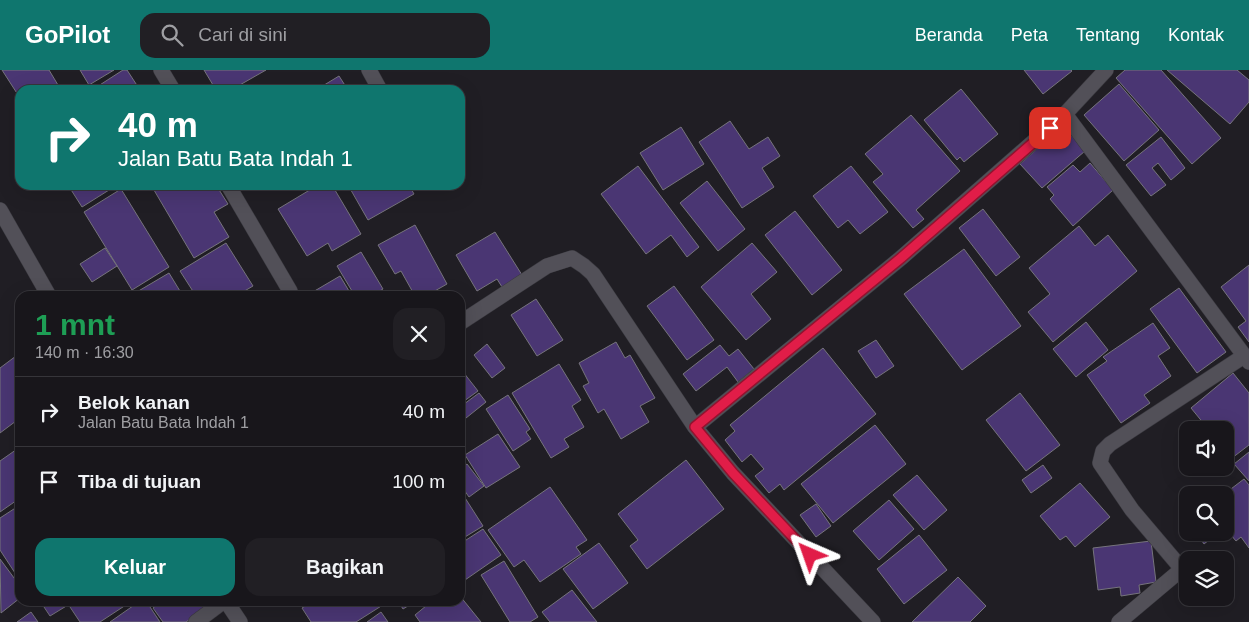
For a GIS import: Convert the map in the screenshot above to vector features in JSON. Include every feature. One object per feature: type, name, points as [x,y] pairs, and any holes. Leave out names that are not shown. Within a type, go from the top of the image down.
[{"type":"street","points":[[161,70],[169,85]]},
{"type":"street","points":[[368,70],[377,85]]},
{"type":"street","points":[[695,427],[901,258],[1065,114],[1106,70]]},
{"type":"street","points":[[1065,114],[1246,359],[1110,444],[1100,455],[1100,462],[1122,497],[1169,556],[1182,569],[1119,622]]},
{"type":"street","points":[[231,190],[290,291]]},
{"type":"street","points":[[0,210],[46,291]]},
{"type":"street","points":[[465,320],[547,266],[572,258],[593,274],[695,427],[733,473],[873,622]]},
{"type":"street","points":[[196,622],[218,606]]},
{"type":"street","points":[[229,606],[240,622]]},
{"type":"building","points":[[2,70],[49,70],[58,85],[15,85],[15,90]]},
{"type":"building","points":[[80,70],[114,70],[89,85]]},
{"type":"building","points":[[123,70],[127,70],[137,85],[100,85]]},
{"type":"building","points":[[204,70],[266,70],[240,85],[213,85]]},
{"type":"building","points":[[1024,70],[1071,70],[1072,71],[1043,94]]},
{"type":"building","points":[[1125,70],[1161,70],[1221,138],[1192,164],[1116,78]]},
{"type":"building","points":[[1167,70],[1237,70],[1249,80],[1249,102],[1230,124]]},
{"type":"building","points":[[339,76],[345,85],[324,85]]},
{"type":"building","points":[[1119,84],[1159,130],[1124,161],[1084,115]]},
{"type":"building","points":[[961,89],[998,134],[964,162],[960,157],[957,160],[924,120]]},
{"type":"building","points":[[911,115],[960,171],[916,210],[924,219],[913,228],[873,182],[883,174],[865,154]]},
{"type":"building","points":[[730,121],[749,149],[768,137],[780,156],[762,168],[774,187],[742,208],[699,142]]},
{"type":"building","points":[[1063,126],[1085,151],[1042,188],[1020,164]]},
{"type":"building","points":[[681,127],[704,164],[663,190],[640,153]]},
{"type":"building","points":[[1161,137],[1185,168],[1171,180],[1158,163],[1152,168],[1166,185],[1151,196],[1126,165]]},
{"type":"building","points":[[1090,163],[1113,190],[1073,226],[1050,199],[1054,195],[1047,187],[1073,165],[1080,172]]},
{"type":"building","points":[[638,166],[699,247],[687,257],[671,235],[646,254],[601,194]]},
{"type":"building","points":[[851,166],[888,212],[860,234],[848,220],[838,228],[813,196]]},
{"type":"building","points":[[707,181],[745,229],[718,251],[680,203]]},
{"type":"building","points":[[71,190],[109,190],[82,207]]},
{"type":"building","points":[[122,190],[169,267],[132,290],[84,212]]},
{"type":"building","points":[[154,190],[219,190],[228,204],[214,212],[229,237],[194,258]]},
{"type":"building","points":[[310,190],[335,190],[361,234],[332,251],[328,243],[307,256],[278,209]]},
{"type":"building","points":[[351,190],[412,190],[414,194],[368,220]]},
{"type":"building","points":[[983,209],[1020,257],[996,276],[959,228]]},
{"type":"building","points":[[795,211],[842,270],[812,295],[765,235]]},
{"type":"building","points":[[415,225],[447,284],[435,291],[412,291],[401,271],[395,274],[378,245]]},
{"type":"building","points":[[1079,226],[1095,246],[1108,235],[1137,271],[1053,342],[1028,312],[1050,294],[1029,268]]},
{"type":"building","points":[[495,232],[522,275],[502,287],[497,279],[477,291],[456,255]]},
{"type":"building","points":[[226,243],[253,286],[244,291],[193,291],[180,271]]},
{"type":"building","points":[[752,243],[777,272],[751,294],[771,319],[746,340],[701,287]]},
{"type":"building","points":[[105,248],[117,266],[92,282],[80,264]]},
{"type":"building","points":[[964,249],[1021,326],[962,370],[904,294]]},
{"type":"building","points":[[361,252],[383,289],[380,291],[352,291],[337,266]]},
{"type":"building","points":[[1249,265],[1249,342],[1238,327],[1246,321],[1221,287]]},
{"type":"building","points":[[169,273],[180,291],[138,291]]},
{"type":"building","points":[[340,276],[349,291],[314,291]]},
{"type":"building","points":[[674,286],[714,340],[687,360],[647,306]]},
{"type":"building","points":[[1179,288],[1226,352],[1197,373],[1150,309]]},
{"type":"building","points":[[536,299],[563,340],[537,356],[511,315]]},
{"type":"building","points":[[1086,322],[1108,350],[1076,377],[1053,349]]},
{"type":"building","points":[[1153,323],[1170,348],[1158,356],[1171,376],[1144,395],[1150,403],[1121,423],[1087,375],[1107,361],[1103,357]]},
{"type":"building","points":[[876,340],[894,366],[876,378],[858,351]]},
{"type":"building","points":[[616,342],[625,358],[630,355],[655,398],[640,406],[649,422],[621,439],[604,409],[598,413],[583,386],[589,383],[579,363]]},
{"type":"building","points":[[487,344],[505,368],[492,378],[474,355]]},
{"type":"building","points":[[720,345],[729,356],[738,349],[754,369],[738,382],[727,367],[696,391],[683,374]]},
{"type":"building","points":[[823,348],[876,414],[784,490],[780,484],[769,493],[755,476],[764,469],[751,454],[742,462],[725,440],[735,431],[730,425]]},
{"type":"building","points":[[15,357],[15,422],[0,433],[0,368]]},
{"type":"building","points":[[559,364],[581,400],[572,406],[584,427],[564,439],[569,447],[551,458],[512,393]]},
{"type":"building","points":[[1233,373],[1249,393],[1249,445],[1234,456],[1234,421],[1202,421],[1191,408]]},
{"type":"building","points":[[465,374],[478,391],[465,400]]},
{"type":"building","points":[[479,393],[486,402],[465,419],[465,403]]},
{"type":"building","points":[[1020,393],[1060,445],[1026,471],[986,420]]},
{"type":"building","points":[[508,395],[530,429],[526,432],[531,439],[513,451],[486,409]]},
{"type":"building","points":[[875,425],[906,464],[833,523],[801,484]]},
{"type":"building","points":[[498,434],[520,467],[486,488],[465,455]]},
{"type":"building","points":[[15,450],[15,502],[0,512],[0,461]]},
{"type":"building","points":[[1249,452],[1249,481],[1234,464]]},
{"type":"building","points":[[686,460],[724,509],[647,569],[630,546],[638,540],[618,514]]},
{"type":"building","points":[[467,464],[484,486],[469,497],[465,491],[465,465]]},
{"type":"building","points":[[1043,465],[1052,478],[1031,493],[1022,480]]},
{"type":"building","points":[[917,475],[947,510],[924,530],[893,495]]},
{"type":"building","points":[[1244,479],[1249,485],[1249,548],[1241,537],[1236,541],[1234,539],[1234,487]]},
{"type":"building","points":[[1080,483],[1110,517],[1075,547],[1066,536],[1060,540],[1040,516]]},
{"type":"building","points":[[550,487],[587,540],[576,547],[581,554],[540,582],[524,560],[514,567],[488,530]]},
{"type":"building","points":[[465,498],[483,526],[465,537]]},
{"type":"building","points":[[889,500],[914,529],[879,560],[853,531]]},
{"type":"building","points":[[816,504],[831,526],[816,537],[800,515]]},
{"type":"building","points":[[15,508],[15,573],[0,550],[0,518]]},
{"type":"building","points":[[483,529],[501,555],[465,580],[465,541]]},
{"type":"building","points":[[919,535],[947,570],[904,604],[877,569]]},
{"type":"building","points":[[1151,541],[1156,582],[1139,585],[1140,593],[1121,596],[1120,587],[1098,590],[1093,548]]},
{"type":"building","points":[[599,543],[628,583],[593,609],[563,569]]},
{"type":"building","points":[[0,559],[15,579],[15,602],[1,613]]},
{"type":"building","points":[[504,561],[538,617],[530,622],[510,622],[481,575]]},
{"type":"building","points":[[958,577],[986,606],[970,622],[912,622]]},
{"type":"building","points":[[572,590],[597,622],[550,622],[542,612]]},
{"type":"building","points":[[465,602],[481,622],[420,622],[415,615],[426,606],[465,606]]},
{"type":"building","points":[[43,606],[66,606],[50,616]]},
{"type":"building","points":[[69,606],[124,606],[100,622],[80,622]]},
{"type":"building","points":[[133,606],[149,606],[160,622],[110,622]]},
{"type":"building","points":[[156,606],[203,606],[205,609],[186,622],[163,622],[153,608]]},
{"type":"building","points":[[305,606],[381,606],[356,622],[311,622],[302,608]]},
{"type":"building","points":[[31,612],[38,622],[17,622]]},
{"type":"building","points":[[381,612],[388,622],[367,622]]},
{"type":"route","points":[[810,555],[733,473],[695,427],[901,258],[1050,128]]}]
